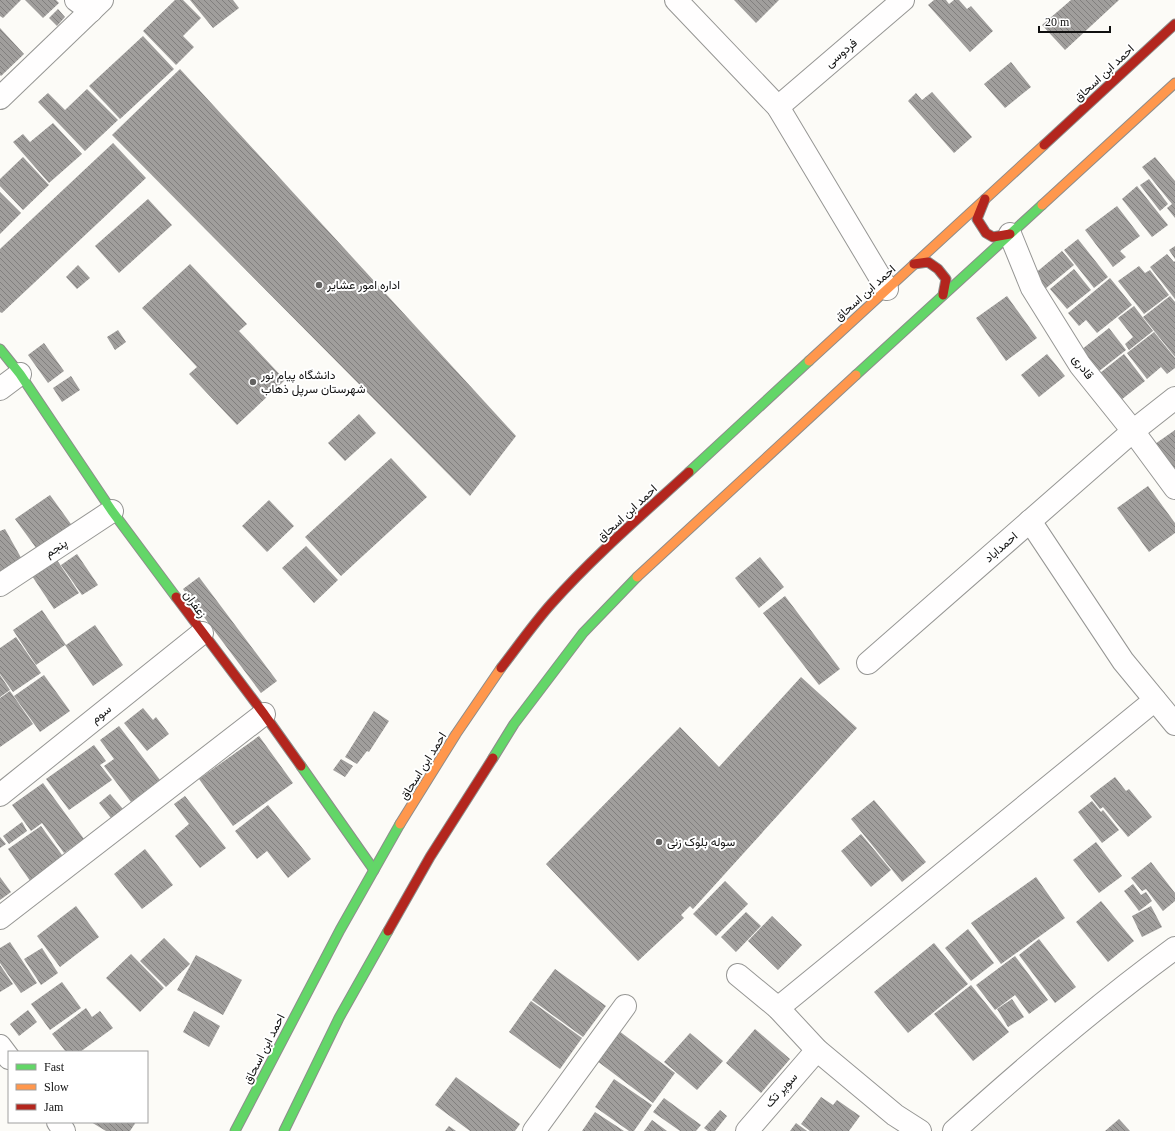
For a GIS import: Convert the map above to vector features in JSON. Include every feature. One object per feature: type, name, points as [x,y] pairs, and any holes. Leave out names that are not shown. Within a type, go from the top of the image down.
[{"type":"main road","name":"احمد ابن اسحاق","points":[[235,1131],[301,1003],[392,836],[475,705],[545,611],[614,541],[1175,24]]},
{"type":"main road","points":[[284,1131],[340,1018],[430,856],[514,724],[583,633],[646,568],[943,294],[1175,83]]},
{"type":"main road","points":[[985,199],[977,219],[981,229],[988,236],[996,238],[1010,234]]},
{"type":"main road","points":[[914,264],[928,262],[938,269],[946,279],[943,294]]},
{"type":"main road","name":"زعفران","points":[[0,349],[20,374],[112,511],[264,714],[374,870]]},
{"type":"street","points":[[676,0],[778,107],[887,289]]},
{"type":"street","name":"فردوسی","points":[[778,107],[903,0]]},
{"type":"street","points":[[0,98],[90,4]]},
{"type":"street","name":"قادری","points":[[1010,234],[1032,288],[1080,364],[1133,431],[1175,488]]},
{"type":"street","points":[[0,389],[20,374]]},
{"type":"street","name":"احمداباد","points":[[868,663],[1133,431],[1175,398]]},
{"type":"street","name":"پنجم","points":[[0,585],[112,511]]},
{"type":"street","points":[[1030,521],[1123,662],[1175,724]]},
{"type":"street","name":"سوم","points":[[0,795],[202,633]]},
{"type":"street","points":[[778,1008],[1156,700]]},
{"type":"street","points":[[0,918],[264,714]]},
{"type":"street","points":[[954,1131],[1032,1061],[1128,983],[1175,948]]},
{"type":"street","points":[[738,975],[778,1008],[817,1050],[895,1115],[920,1131]]},
{"type":"street","points":[[534,1131],[625,1006]]},
{"type":"street","points":[[0,1046],[8,1057]]},
{"type":"street","name":"سوپر تک","points":[[747,1131],[817,1050]]},
{"type":"building","points":[[0,0],[21,0],[3,18],[0,16]]},
{"type":"building","points":[[25,0],[56,0],[59,3],[43,18]]},
{"type":"building","points":[[175,0],[183,0],[201,18],[183,36],[194,47],[176,65],[143,31]]},
{"type":"building","points":[[190,0],[233,0],[239,8],[213,28]]},
{"type":"building","points":[[734,0],[779,0],[756,23]]},
{"type":"building","points":[[934,0],[946,0],[949,4],[954,0],[959,0],[967,9],[971,6],[993,31],[970,52],[928,5]]},
{"type":"building","points":[[1071,0],[1119,0],[1065,50],[1042,25]]},
{"type":"building","points":[[58,9],[65,17],[57,26],[49,18]]},
{"type":"building","points":[[0,28],[24,54],[1,76],[0,75]]},
{"type":"building","points":[[143,36],[174,69],[120,119],[89,86]]},
{"type":"building","points":[[1011,62],[1031,87],[1005,108],[984,84]]},
{"type":"building","name":"اداره امور عشایر","points":[[180,69],[516,436],[470,496],[112,135]]},
{"type":"building","points":[[87,89],[118,120],[85,151],[38,102],[48,93],[65,110]]},
{"type":"building","points":[[932,92],[972,137],[954,153],[908,101],[916,93],[922,100]]},
{"type":"building","points":[[53,123],[82,154],[49,183],[13,142],[23,134],[30,142]]},
{"type":"building","points":[[113,143],[146,178],[2,313],[0,312],[0,249]]},
{"type":"building","points":[[23,157],[49,185],[23,210],[0,186],[0,179]]},
{"type":"building","points":[[1155,157],[1175,181],[1175,218],[1167,208],[1172,204],[1142,167]]},
{"type":"building","points":[[1149,179],[1168,204],[1160,211],[1140,185]]},
{"type":"building","points":[[1137,186],[1168,225],[1152,237],[1122,199]]},
{"type":"building","points":[[0,192],[21,213],[0,234]]},
{"type":"building","points":[[148,199],[172,225],[119,273],[95,246]]},
{"type":"building","points":[[1117,206],[1140,236],[1120,251],[1126,257],[1113,267],[1085,230]]},
{"type":"building","points":[[1078,239],[1108,277],[1094,288],[1064,250]]},
{"type":"building","points":[[1175,246],[1175,259],[1169,250]]},
{"type":"building","points":[[1062,251],[1074,265],[1045,289],[1033,275]]},
{"type":"building","points":[[1167,254],[1174,262],[1175,261],[1175,299],[1150,267]]},
{"type":"building","points":[[190,264],[247,324],[239,331],[285,380],[237,425],[189,374],[197,367],[142,308]]},
{"type":"building","points":[[78,265],[90,278],[77,289],[66,277]]},
{"type":"building","points":[[1139,266],[1145,273],[1150,270],[1169,295],[1144,314],[1118,281]]},
{"type":"building","points":[[1074,269],[1091,290],[1067,309],[1050,289]]},
{"type":"building","points":[[1110,278],[1132,305],[1097,333],[1086,320],[1079,326],[1068,313]]},
{"type":"building","points":[[1007,296],[1037,338],[1006,361],[976,318]]},
{"type":"building","points":[[1170,296],[1175,302],[1175,357],[1143,317]]},
{"type":"building","points":[[1134,306],[1153,331],[1129,350],[1125,344],[1133,337],[1118,318]]},
{"type":"building","points":[[1109,328],[1126,350],[1098,372],[1081,350]]},
{"type":"building","points":[[118,330],[126,342],[115,350],[107,337]]},
{"type":"building","points":[[1154,332],[1175,358],[1175,368],[1167,374],[1161,367],[1147,379],[1127,353]]},
{"type":"building","points":[[44,343],[64,371],[48,383],[28,355]]},
{"type":"building","points":[[1047,354],[1065,376],[1039,397],[1021,375]]},
{"type":"building","points":[[1124,354],[1145,381],[1121,400],[1100,373]]},
{"type":"building","points":[[71,376],[80,390],[62,402],[53,388]]},
{"type":"building","points":[[359,414],[376,433],[345,461],[328,443]]},
{"type":"building","points":[[1175,430],[1175,473],[1155,444]]},
{"type":"building","points":[[391,458],[427,497],[341,576],[305,537]]},
{"type":"building","points":[[1148,486],[1175,523],[1175,533],[1149,552],[1117,508]]},
{"type":"building","points":[[50,495],[73,527],[39,552],[15,519]]},
{"type":"building","points":[[269,500],[294,526],[267,552],[242,526]]},
{"type":"building","points":[[5,529],[24,563],[0,575],[0,531]]},
{"type":"building","points":[[306,546],[338,580],[314,603],[282,568]]},
{"type":"building","points":[[77,554],[98,585],[82,595],[61,565]]},
{"type":"building","points":[[760,557],[784,587],[759,608],[735,578]]},
{"type":"building","points":[[57,560],[79,593],[54,609],[32,576]]},
{"type":"building","points":[[199,577],[277,681],[261,693],[183,589]]},
{"type":"building","points":[[785,596],[840,669],[819,685],[763,613]]},
{"type":"building","points":[[42,610],[66,645],[95,625],[123,665],[93,686],[65,645],[36,665],[13,630]]},
{"type":"building","points":[[16,637],[41,673],[13,692],[0,674],[0,648]]},
{"type":"building","points":[[0,675],[10,690],[0,697]]},
{"type":"building","points":[[44,675],[70,711],[40,732],[14,696]]},
{"type":"building","name":"سوله بلوک زنی","points":[[801,677],[857,728],[693,909],[690,906],[681,915],[684,918],[638,961],[546,864],[680,727],[719,767]]},
{"type":"building","points":[[10,691],[33,724],[0,747],[0,698]]},
{"type":"building","points":[[143,708],[153,720],[156,717],[169,734],[147,751],[124,723]]},
{"type":"building","points":[[374,711],[389,721],[369,752],[367,751],[357,764],[345,757]]},
{"type":"building","points":[[119,726],[160,780],[131,802],[104,766],[114,759],[100,740]]},
{"type":"building","points":[[259,736],[293,783],[233,826],[199,779]]},
{"type":"building","points":[[94,745],[106,761],[100,765],[112,780],[69,810],[46,779]]},
{"type":"building","points":[[341,759],[353,766],[345,777],[333,770]]},
{"type":"building","points":[[1115,777],[1126,791],[1129,789],[1152,817],[1128,837],[1103,807],[1100,809],[1090,796]]},
{"type":"building","points":[[43,783],[84,839],[64,853],[42,823],[31,831],[12,805]]},
{"type":"building","points":[[110,794],[123,809],[111,818],[99,803]]},
{"type":"building","points":[[185,796],[226,848],[200,868],[175,836],[189,824],[174,804]]},
{"type":"building","points":[[874,800],[926,862],[902,882],[851,819]]},
{"type":"building","points":[[1092,801],[1101,812],[1103,810],[1119,830],[1102,843],[1078,812]]},
{"type":"building","points":[[268,805],[311,859],[288,878],[267,851],[257,859],[235,831]]},
{"type":"building","points":[[22,822],[27,831],[9,844],[3,836]]},
{"type":"building","points":[[41,826],[67,862],[33,885],[8,849]]},
{"type":"building","points":[[861,834],[891,870],[871,887],[841,851]]},
{"type":"building","points":[[0,837],[6,844],[0,848]]},
{"type":"building","points":[[1096,842],[1122,876],[1099,893],[1073,860]]},
{"type":"building","points":[[145,849],[173,885],[142,909],[114,874]]},
{"type":"building","points":[[1151,862],[1175,893],[1175,901],[1163,911],[1146,889],[1142,891],[1131,878]]},
{"type":"building","points":[[0,877],[11,892],[0,900]]},
{"type":"building","points":[[1036,877],[1065,918],[1001,964],[971,923]]},
{"type":"building","points":[[725,881],[748,904],[716,936],[693,914]]},
{"type":"building","points":[[1133,884],[1141,895],[1146,892],[1152,901],[1139,911],[1124,891]]},
{"type":"building","points":[[1101,901],[1134,941],[1108,962],[1076,922]]},
{"type":"building","points":[[76,906],[99,937],[60,967],[37,936]]},
{"type":"building","points":[[1151,906],[1162,927],[1142,937],[1132,916]]},
{"type":"building","points":[[746,912],[761,926],[736,952],[721,937]]},
{"type":"building","points":[[772,916],[802,945],[778,970],[748,941]]},
{"type":"building","points":[[968,929],[994,963],[971,981],[945,948]]},
{"type":"building","points":[[164,938],[190,964],[166,987],[140,961]]},
{"type":"building","points":[[1039,939],[1076,987],[1055,1003],[1019,955]]},
{"type":"building","points":[[10,942],[37,983],[21,993],[0,963],[0,948]]},
{"type":"building","points":[[934,943],[968,984],[908,1033],[874,992]]},
{"type":"building","points":[[42,948],[58,973],[41,985],[24,959]]},
{"type":"building","points":[[131,954],[164,988],[140,1012],[106,978]]},
{"type":"building","points":[[196,955],[242,980],[223,1015],[177,990]]},
{"type":"building","points":[[1015,956],[1048,1000],[1029,1014],[1015,995],[995,1010],[976,985]]},
{"type":"building","points":[[0,965],[13,984],[0,992]]},
{"type":"building","points":[[555,969],[606,1006],[583,1037],[532,1000]]},
{"type":"building","points":[[62,982],[81,1008],[50,1030],[31,1004]]},
{"type":"building","points":[[971,985],[1009,1032],[973,1061],[934,1014]]},
{"type":"building","points":[[1012,999],[1024,1017],[1008,1027],[997,1009]]},
{"type":"building","points":[[531,1001],[582,1038],[560,1069],[509,1032]]},
{"type":"building","points":[[86,1008],[92,1017],[100,1011],[113,1028],[81,1051],[65,1051],[52,1034]]},
{"type":"building","points":[[28,1010],[37,1022],[19,1036],[10,1024]]},
{"type":"building","points":[[194,1011],[220,1026],[209,1047],[183,1032]]},
{"type":"building","points":[[755,1029],[790,1059],[761,1093],[726,1063]]},
{"type":"building","points":[[619,1031],[675,1073],[653,1103],[597,1061]]},
{"type":"building","points":[[690,1033],[723,1061],[697,1090],[664,1062]]},
{"type":"building","points":[[456,1077],[520,1124],[515,1131],[470,1131],[435,1105]]},
{"type":"building","points":[[614,1079],[652,1105],[634,1131],[629,1131],[595,1107]]},
{"type":"building","points":[[821,1097],[833,1105],[837,1100],[860,1116],[849,1131],[810,1131],[801,1124]]},
{"type":"building","points":[[664,1098],[701,1125],[696,1131],[680,1131],[653,1112]]},
{"type":"building","points":[[720,1110],[727,1116],[715,1131],[708,1131],[704,1128]]},
{"type":"building","points":[[595,1112],[624,1131],[582,1131]]},
{"type":"building","points":[[1119,1119],[1130,1131],[1105,1131]]},
{"type":"building","points":[[652,1120],[667,1131],[644,1131]]},
{"type":"building","points":[[93,1123],[135,1123],[130,1131],[106,1131]]},
{"type":"building","points":[[796,1123],[807,1131],[790,1131]]},
{"type":"building","points":[[449,1126],[456,1131],[445,1131]]},
{"type":"traffic: fast","points":[[856,375],[1042,205]]},
{"type":"traffic: fast","points":[[0,349],[20,374],[112,511],[176,597]]},
{"type":"traffic: fast","points":[[689,472],[809,361]]},
{"type":"traffic: fast","points":[[493,758],[514,724],[583,633],[637,577]]},
{"type":"traffic: fast","points":[[301,766],[374,870]]},
{"type":"traffic: fast","points":[[235,1131],[340,930],[400,824]]},
{"type":"traffic: fast","points":[[284,1131],[339,1018],[388,931]]},
{"type":"traffic: slow","points":[[1042,205],[1175,83]]},
{"type":"traffic: slow","points":[[809,361],[1044,145]]},
{"type":"traffic: slow","points":[[637,577],[856,375]]},
{"type":"traffic: slow","points":[[400,824],[456,734],[501,668]]},
{"type":"traffic: jam","points":[[1044,145],[1175,24]]},
{"type":"traffic: jam","points":[[985,199],[977,219],[986,233],[993,237],[1010,234]]},
{"type":"traffic: jam","points":[[914,264],[928,262],[938,269],[946,279],[943,295]]},
{"type":"traffic: jam","points":[[501,668],[539,618],[568,586],[619,536],[689,472]]},
{"type":"traffic: jam","points":[[176,597],[301,766]]},
{"type":"traffic: jam","points":[[388,931],[430,857],[493,758]]},
{"type":"place","name":"اداره امور عشایر","points":[[319,285]]},
{"type":"place","name":"دانشگاه پیام نور شهرستان سرپل ذهاب","points":[[253,382]]},
{"type":"place","name":"سوله بلوک زنی","points":[[659,842]]}]
